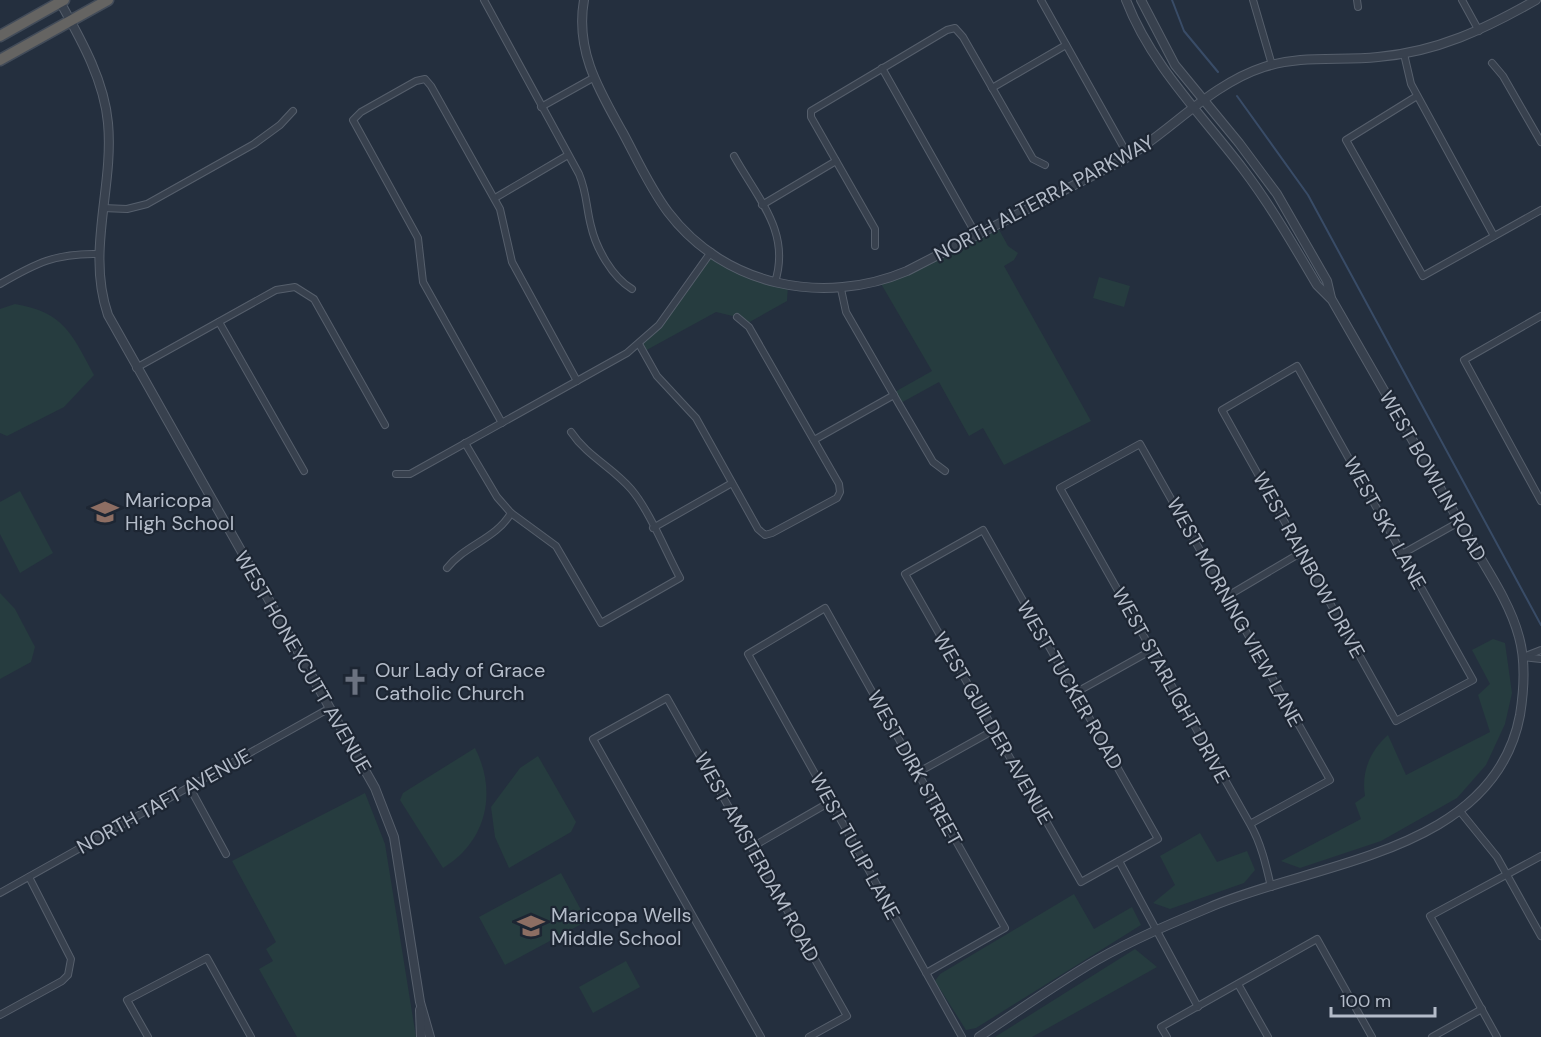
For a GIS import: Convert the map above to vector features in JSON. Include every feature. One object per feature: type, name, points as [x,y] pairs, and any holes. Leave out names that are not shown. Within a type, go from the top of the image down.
[{"type":"highway","points":[[0,60],[108,0]]},
{"type":"highway","points":[[0,36],[61,1]]},
{"type":"street","points":[[484,0],[587,193],[590,225],[596,241],[621,283],[632,289]]},
{"type":"street","name":"NORTH ALTERRA PARKWAY","points":[[584,0],[582,33],[593,78],[668,211],[680,225],[711,252],[730,264],[775,282],[822,290],[841,289],[893,277],[977,236],[1129,157],[1147,146],[1221,87],[1247,73],[1306,58],[1363,58],[1404,54],[1443,45],[1479,31],[1536,0]]},
{"type":"street","points":[[1041,0],[1129,157]]},
{"type":"street","name":"WEST BOWLIN ROAD","points":[[1126,0],[1148,45],[1252,182],[1317,285],[1332,300]]},
{"type":"street","name":"WEST BOWLIN ROAD","points":[[979,1037],[1098,960],[1157,930],[1212,906],[1373,856],[1427,830],[1473,800],[1494,775],[1511,745],[1522,700],[1522,657],[1513,617],[1332,300],[1327,281],[1277,194],[1167,53],[1141,0]]},
{"type":"street","points":[[1253,0],[1272,65]]},
{"type":"street","points":[[1462,0],[1479,31]]},
{"type":"street","name":"WEST HONEYCUTT AVENUE","points":[[61,1],[94,69],[106,111],[108,150],[98,254],[100,282],[106,309],[136,369],[375,788],[394,837],[420,1002],[430,1037]]},
{"type":"street","points":[[875,246],[875,229],[811,117],[811,111],[947,30],[955,28],[963,37],[1033,159],[1045,165]]},
{"type":"street","points":[[992,88],[1066,45]]},
{"type":"street","points":[[1404,54],[1411,84],[1494,236]]},
{"type":"street","points":[[1492,63],[1503,76],[1541,142]]},
{"type":"street","points":[[882,68],[977,236]]},
{"type":"street","points":[[541,107],[593,78]]},
{"type":"street","points":[[502,423],[423,282],[418,238],[354,120],[361,112],[407,86],[425,79],[495,198],[500,209],[512,262],[578,381]]},
{"type":"street","points":[[1417,96],[1346,140],[1423,276],[1541,210]]},
{"type":"street","points":[[103,208],[126,209],[147,204],[254,144],[280,125],[293,111]]},
{"type":"street","points":[[495,198],[568,155]]},
{"type":"street","points":[[734,156],[777,231],[781,247],[775,282]]},
{"type":"street","points":[[762,205],[836,161]]},
{"type":"street","points":[[396,474],[410,474],[578,381],[639,344],[659,325],[711,252]]},
{"type":"street","points":[[0,284],[54,256],[71,253],[98,254]]},
{"type":"street","points":[[136,369],[276,290],[295,287],[314,299],[385,425]]},
{"type":"street","points":[[841,289],[846,312],[933,462],[945,471]]},
{"type":"street","points":[[1541,316],[1464,360],[1541,501]]},
{"type":"street","points":[[639,344],[657,376],[696,418],[758,529],[765,535],[837,498],[840,492],[839,484],[749,327],[737,317]]},
{"type":"street","points":[[219,322],[304,471]]},
{"type":"street","name":"WEST SKY LANE","points":[[1222,410],[1297,366],[1473,680]]},
{"type":"street","points":[[814,440],[894,395]]},
{"type":"street","name":"WEST RAINBOW DRIVE","points":[[1222,410],[1396,721],[1473,680]]},
{"type":"street","points":[[465,443],[497,497],[511,513],[556,546],[601,623],[680,578],[633,492],[615,472],[583,450],[571,432]]},
{"type":"street","name":"WEST MORNING VIEW LANE","points":[[1060,488],[1140,444],[1329,780],[1250,824]]},
{"type":"street","points":[[653,528],[732,483]]},
{"type":"street","name":"WEST STARLIGHT DRIVE","points":[[1060,488],[1250,824],[1264,857],[1270,887]]},
{"type":"street","points":[[447,568],[457,556],[498,530],[511,513]]},
{"type":"street","points":[[1402,554],[1459,522]]},
{"type":"street","name":"WEST TUCKER ROAD","points":[[905,574],[983,530],[1158,839],[1119,861]]},
{"type":"street","points":[[1226,597],[1302,552]]},
{"type":"street","name":"WEST GUILDER AVENUE","points":[[905,574],[1081,882],[1119,861]]},
{"type":"street","name":"WEST DIRK STREET","points":[[748,654],[825,608],[1005,928],[926,973]]},
{"type":"street","points":[[1075,693],[1152,650]]},
{"type":"street","points":[[1522,657],[1541,650]]},
{"type":"street","name":"WEST TULIP LANE","points":[[748,654],[962,1037]]},
{"type":"street","points":[[1522,657],[1541,659]]},
{"type":"street","name":"WEST AMSTERDAM ROAD","points":[[761,1037],[593,739],[667,698],[847,1016],[809,1037]]},
{"type":"street","name":"NORTH TAFT AVENUE","points":[[0,893],[328,709]]},
{"type":"street","points":[[917,773],[994,730]]},
{"type":"street","points":[[190,788],[226,854]]},
{"type":"street","points":[[752,847],[830,802]]},
{"type":"street","points":[[1459,810],[1497,857],[1541,936]]},
{"type":"street","points":[[1497,1037],[1430,916],[1541,856]]},
{"type":"street","points":[[1119,861],[1198,1006]]},
{"type":"street","points":[[0,1015],[68,975],[71,958],[29,877]]},
{"type":"street","points":[[1167,1037],[1161,1027],[1317,939],[1372,1037]]},
{"type":"street","points":[[148,1037],[127,1000],[207,958],[251,1037]]},
{"type":"street","points":[[1238,984],[1268,1037]]},
{"type":"street","name":"WEST HONEYCUTT AVENUE","points":[[420,1002],[421,1037]]},
{"type":"street","points":[[1432,1037],[1482,1009]]},
{"type":"green space","points":[[997,226],[1008,246],[1018,253],[1014,260],[1004,266],[1091,421],[1004,465],[983,428],[969,436],[939,382],[899,404],[893,393],[932,371],[880,282]]},
{"type":"green space","points":[[711,252],[730,265],[788,285],[787,301],[746,324],[737,317],[716,312],[643,352],[639,344],[651,333]]},
{"type":"green space","points":[[1099,277],[1130,286],[1124,307],[1093,298]]},
{"type":"green space","points":[[15,304],[45,313],[65,327],[94,375],[64,407],[7,436],[0,433],[0,309]]},
{"type":"green space","points":[[20,491],[53,553],[20,573],[0,534],[0,502]]},
{"type":"green space","points":[[0,593],[15,609],[35,647],[31,662],[0,679]]},
{"type":"green space","points":[[1493,639],[1505,643],[1512,693],[1505,724],[1486,765],[1457,798],[1381,841],[1300,868],[1281,861],[1361,819],[1355,803],[1365,796],[1364,779],[1368,762],[1376,748],[1388,735],[1406,775],[1490,732],[1478,695],[1490,684],[1472,650]]},
{"type":"green space","points":[[475,748],[486,782],[484,815],[469,845],[443,868],[400,800],[403,793]]},
{"type":"green space","points":[[538,756],[576,822],[571,832],[509,868],[495,837],[491,807],[520,768]]},
{"type":"green space","points":[[365,793],[385,844],[416,1037],[297,1037],[259,969],[273,961],[266,949],[276,942],[232,861]]},
{"type":"green space","points":[[1200,833],[1217,862],[1247,851],[1255,870],[1244,883],[1170,909],[1153,903],[1175,885],[1160,856]]},
{"type":"green space","points":[[561,873],[587,921],[505,965],[479,917]]},
{"type":"green space","points":[[1074,894],[1094,929],[1132,907],[1141,925],[976,1028],[966,1030],[935,981],[940,974]]},
{"type":"green space","points":[[1135,949],[1157,967],[1032,1037],[995,1037]]},
{"type":"green space","points":[[626,961],[640,987],[593,1013],[579,987]]},
{"type":"waterway","points":[[1172,0],[1184,31],[1218,72]]},
{"type":"waterway","points":[[1237,96],[1308,195],[1541,625]]},
{"type":"place","name":"Maricopa High School","points":[[105,512]]},
{"type":"place","name":"Our Lady of Grace Catholic Church","points":[[355,682]]},
{"type":"place","name":"Maricopa Wells Middle School","points":[[531,926]]}]
